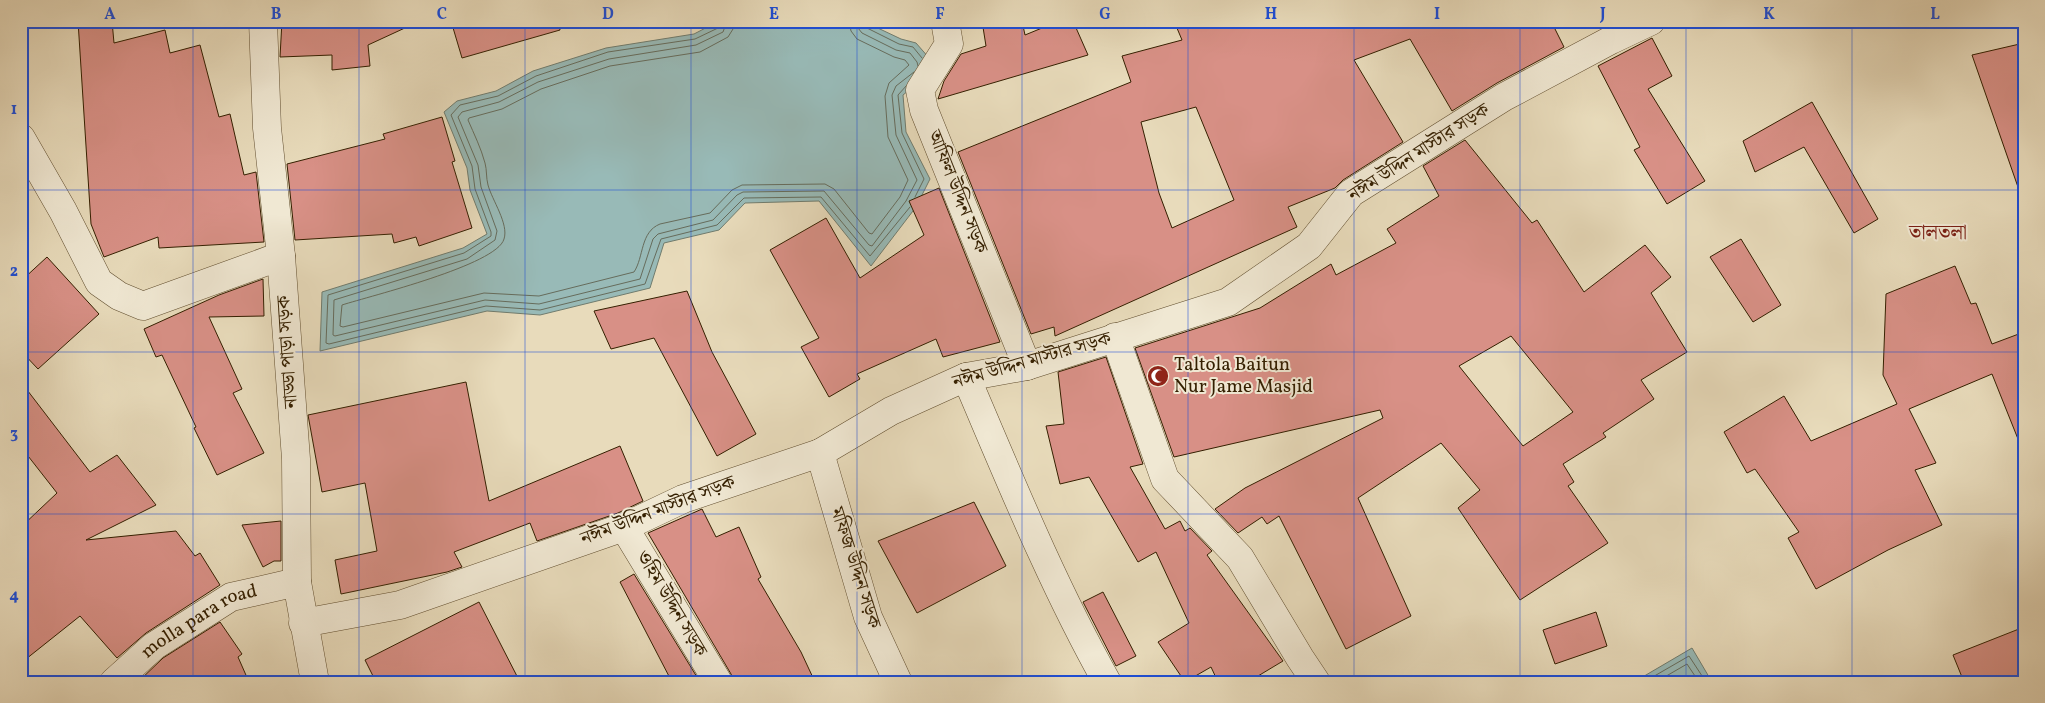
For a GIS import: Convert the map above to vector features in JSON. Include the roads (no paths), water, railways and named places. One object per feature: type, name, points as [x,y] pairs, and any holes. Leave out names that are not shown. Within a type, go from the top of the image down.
[{"type":"street","name":"নাড্ডা পাড়া সড়ক","points":[[263,21],[267,128],[281,256],[296,459],[296,582],[315,682]]},
{"type":"street","name":"আফিল উদ্দিন সড়ক","points":[[945,21],[949,44],[920,90],[924,110],[1027,366]]},
{"type":"street","name":"নঈম উদ্দিন মাস্টার সড়ক","points":[[303,623],[400,605],[624,527],[683,499],[820,452],[891,411],[966,377],[1027,366],[1228,302],[1309,246],[1351,193],[1504,97],[1651,21]]},
{"type":"street","points":[[21,138],[63,211],[99,282],[119,296],[143,306],[281,256]]},
{"type":"street","points":[[1115,337],[1165,479],[1240,558],[1316,682]]},
{"type":"street","points":[[966,377],[1038,545],[1075,625],[1107,682]]},
{"type":"street","name":"মফিজ উদ্দিন সড়ক","points":[[820,452],[868,618],[898,682]]},
{"type":"street","name":"ওহিম উদ্দিন সড়ক","points":[[624,527],[718,682]]},
{"type":"street","name":"molla para road","points":[[114,682],[154,646],[231,597],[296,582]]},
{"type":"water","points":[[719,21],[863,21],[901,39],[916,43],[930,59],[928,75],[903,95],[906,132],[930,179],[916,207],[871,266],[819,201],[745,203],[719,230],[664,243],[650,288],[540,315],[487,311],[320,351],[322,292],[463,248],[487,234],[470,190],[467,168],[444,112],[457,101],[496,91],[533,71],[606,48],[694,34]]},
{"type":"water","points":[[1692,648],[1712,682],[1634,682]]},
{"type":"place","name":"Taltola Baitun Nur Jame Masjid","points":[[1158,376]]},
{"type":"district","name":"তালতলা","points":[[1938,234]]}]
